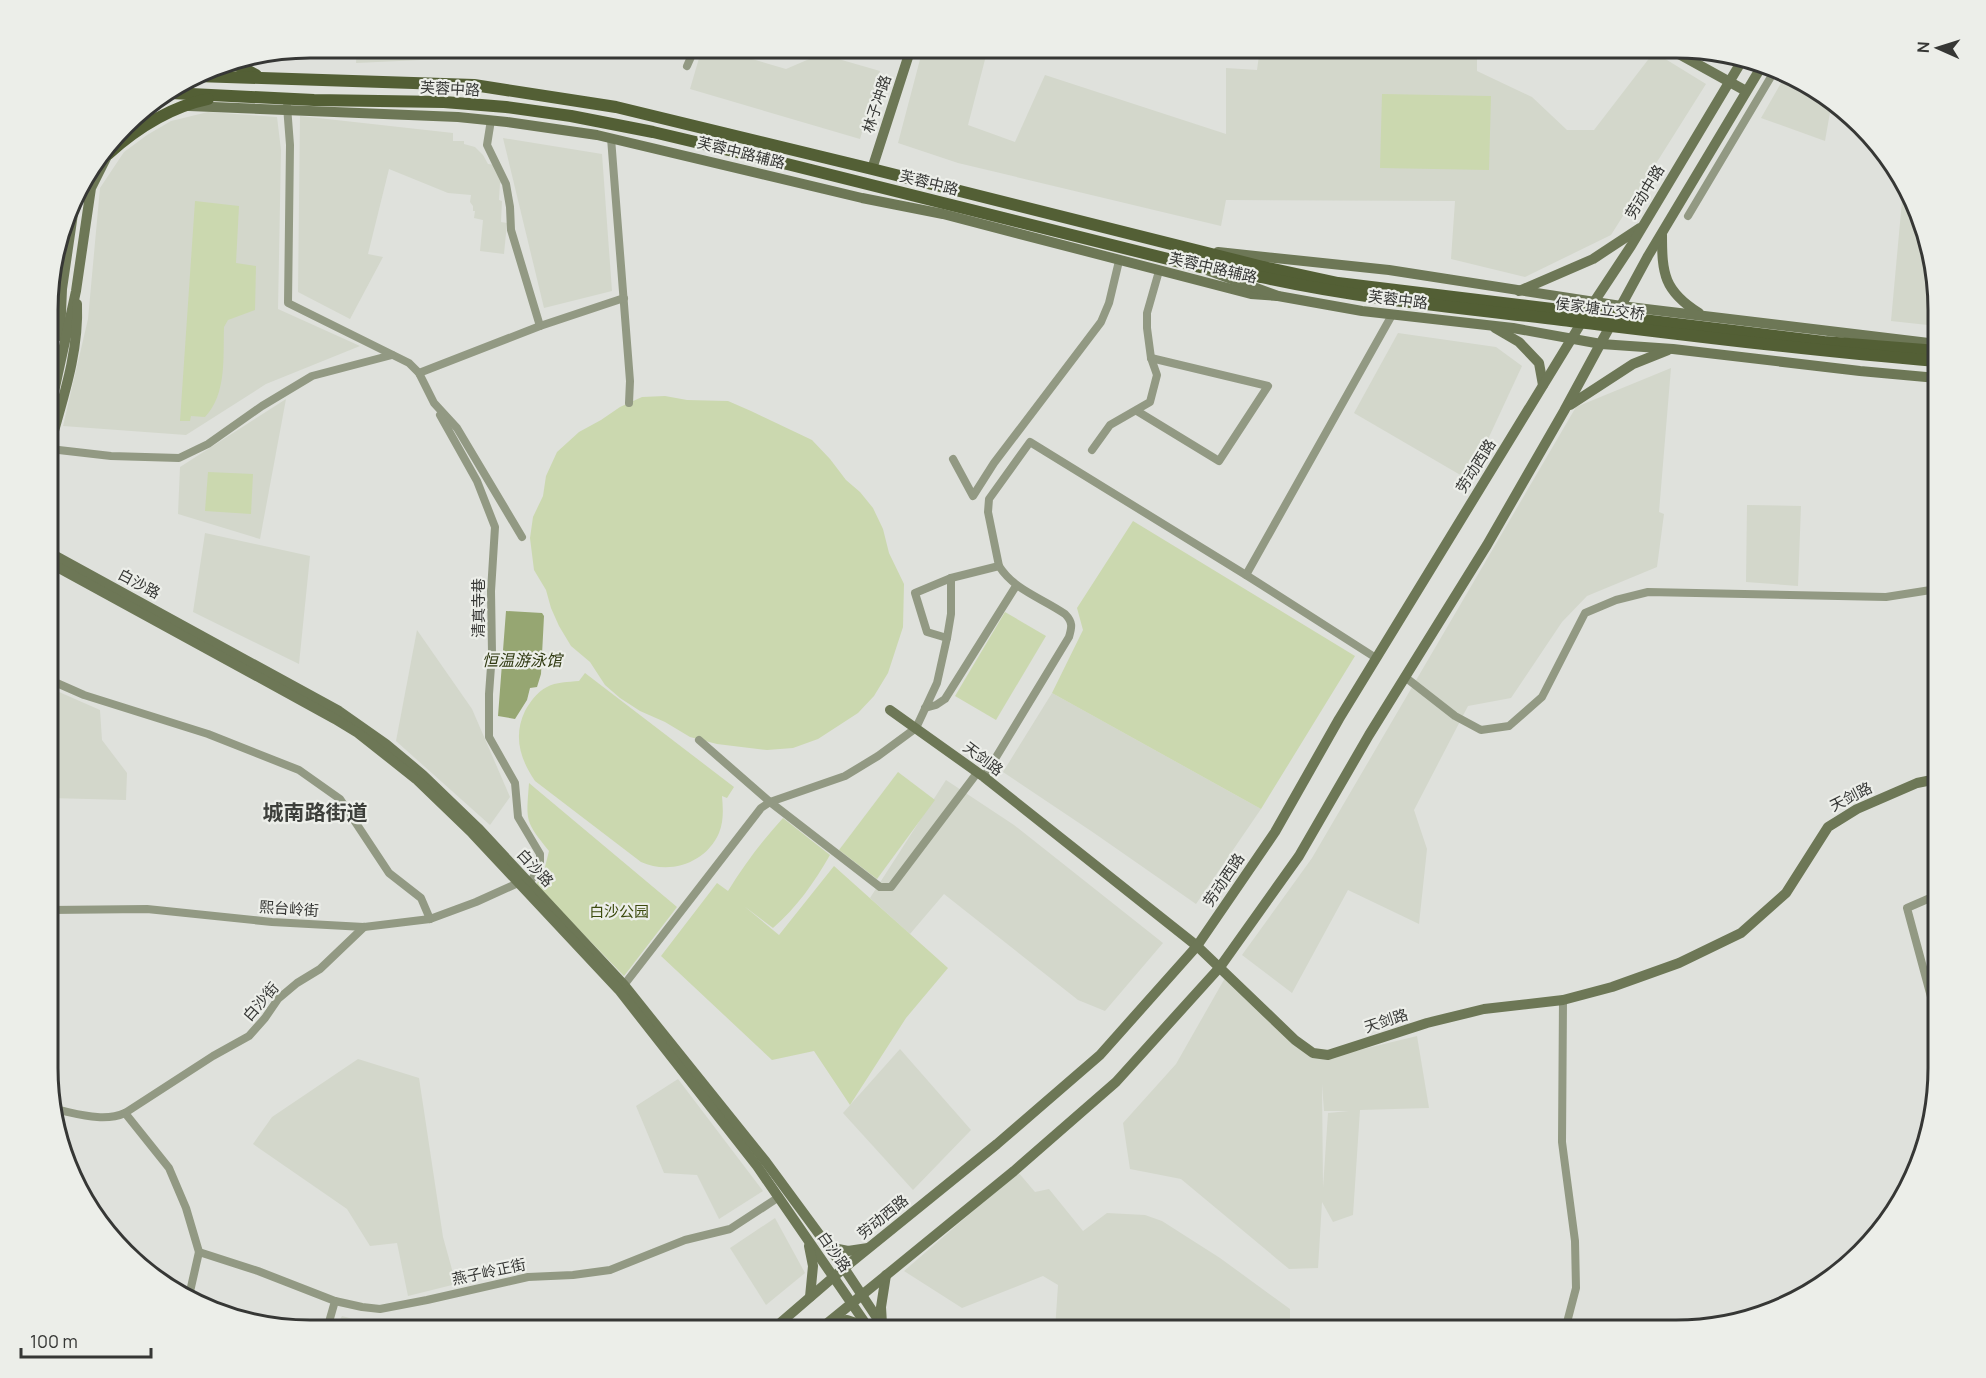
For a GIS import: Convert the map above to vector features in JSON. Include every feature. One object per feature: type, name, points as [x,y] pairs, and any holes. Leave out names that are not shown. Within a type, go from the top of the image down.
[{"type":"main road","points":[[241,68],[272,79]]},
{"type":"main road","name":"芙蓉中路","points":[[217,77],[474,85],[616,107],[1192,249]]},
{"type":"main road","name":"芙蓉中路","points":[[182,94],[287,104],[476,105],[535,111],[614,124],[767,159],[1200,267]]},
{"type":"main road","points":[[123,142],[144,125],[186,106],[221,96]]},
{"type":"main road","points":[[1192,249],[1262,272]]},
{"type":"main road","points":[[1200,267],[1262,272]]},
{"type":"main road","name":"侯家塘立交桥","points":[[1262,272],[1824,342],[1928,350]]},
{"type":"main road","name":"侯家塘立交桥","points":[[1262,272],[1338,292],[1823,352],[1928,360]]},
{"type":"street","points":[[687,66],[691,58]]},
{"type":"street","name":"林子冲路","points":[[872,169],[908,58]]},
{"type":"street","points":[[1688,59],[1746,91]]},
{"type":"street","name":"劳动中路","points":[[1571,340],[1643,226],[1739,66]]},
{"type":"street","points":[[830,1320],[1014,1172],[1116,1082],[1220,968],[1299,856],[1405,676],[1487,545],[1567,407],[1620,306],[1758,73]]},
{"type":"street","points":[[1688,216],[1771,77]]},
{"type":"street","points":[[287,104],[290,145],[288,303],[409,363],[419,373],[434,403],[457,428],[522,537]]},
{"type":"street","name":"芙蓉中路辅路","points":[[186,106],[287,104],[491,120],[611,138],[862,198],[944,214],[1251,294],[1278,296]]},
{"type":"street","points":[[491,120],[487,145],[506,184],[511,230],[540,326]]},
{"type":"street","points":[[611,138],[630,381],[629,403]]},
{"type":"street","points":[[58,373],[76,291],[87,202],[93,183]]},
{"type":"street","points":[[1518,291],[1593,260],[1643,226]]},
{"type":"street","points":[[1662,233],[1662,258],[1666,278],[1676,296],[1701,315]]},
{"type":"street","points":[[58,307],[70,237]]},
{"type":"street","name":"芙蓉中路","points":[[1192,249],[1389,270],[1620,306]]},
{"type":"street","points":[[953,459],[974,496],[994,463],[1101,322],[1109,303],[1119,261]]},
{"type":"street","name":"芙蓉中路","points":[[1200,267],[1278,296],[1392,315],[1513,328],[1601,344],[1673,349],[1928,377]]},
{"type":"street","points":[[1092,450],[1110,424],[1150,402],[1157,375],[1151,358],[1147,313],[1160,271]]},
{"type":"street","points":[[58,343],[61,328],[62,289]]},
{"type":"street","points":[[58,415],[76,339],[76,291]]},
{"type":"street","points":[[419,373],[540,326],[624,298]]},
{"type":"street","points":[[1620,306],[1928,343]]},
{"type":"street","points":[[1246,575],[1392,315]]},
{"type":"street","points":[[1492,326],[1519,342],[1539,363],[1543,385]]},
{"type":"street","name":"劳动西路","points":[[784,1320],[868,1248],[997,1144],[1100,1055],[1197,946],[1275,832],[1376,658],[1571,340]]},
{"type":"street","points":[[1567,407],[1633,364],[1673,349]]},
{"type":"street","points":[[58,450],[111,456],[179,458],[208,444],[262,406],[312,376],[392,355]]},
{"type":"street","points":[[1137,411],[1219,461],[1268,386],[1151,358]]},
{"type":"street","name":"清真寺巷","points":[[434,403],[477,481],[495,527],[491,591],[492,653],[489,737],[515,783],[518,817],[540,854],[540,868],[524,883]]},
{"type":"street","points":[[699,740],[770,802],[864,875],[880,887],[891,887],[980,775],[1069,637],[1072,627],[1071,620],[1065,614],[1016,586],[1005,576],[999,566],[988,512],[989,499],[1030,442],[1376,658]]},
{"type":"street","name":"白沙路","points":[[58,557],[363,726],[423,775],[478,828],[619,990],[779,1197],[863,1320]]},
{"type":"street","points":[[948,638],[927,632],[915,593],[951,578],[999,566]]},
{"type":"street","name":"白沙路","points":[[58,569],[335,719],[358,733],[416,779],[524,883],[624,985],[758,1153],[844,1268],[879,1320]]},
{"type":"street","points":[[624,985],[761,807],[845,776],[878,756],[916,728],[937,683],[948,638],[951,578]]},
{"type":"street","points":[[925,708],[945,699],[1016,586]]},
{"type":"street","points":[[1405,676],[1455,716],[1481,730],[1509,726],[1542,697],[1586,613],[1616,600],[1648,592],[1886,597],[1928,590]]},
{"type":"street","points":[[58,684],[84,696],[208,734],[299,770],[340,799],[389,873],[421,898],[429,919]]},
{"type":"street","name":"天剑路","points":[[890,710],[980,775],[1197,946],[1295,1040],[1313,1053],[1328,1055],[1427,1023],[1484,1009],[1563,1000],[1612,987],[1679,963],[1741,933],[1786,893],[1828,827],[1857,808],[1917,783],[1928,781]]},
{"type":"street","name":"熙台岭街","points":[[58,910],[147,909],[272,922],[364,927],[429,919],[524,883]]},
{"type":"street","points":[[1928,899],[1907,908],[1928,986]]},
{"type":"street","name":"白沙街","points":[[125,1113],[249,1036],[278,999],[297,983],[320,969],[364,927]]},
{"type":"street","points":[[1563,1000],[1562,1142],[1575,1241],[1576,1288],[1568,1320]]},
{"type":"street","points":[[62,1110],[104,1118],[114,1118],[125,1113],[169,1168],[186,1208],[199,1252],[191,1289]]},
{"type":"street","name":"燕子岭正街","points":[[199,1252],[335,1300],[380,1309],[528,1277],[573,1275],[610,1270],[685,1240],[730,1229],[779,1197]]},
{"type":"street","points":[[808,1240],[813,1266],[810,1297]]},
{"type":"street","points":[[828,1247],[848,1251],[868,1248]]},
{"type":"street","points":[[883,1320],[881,1307],[886,1275]]},
{"type":"street","points":[[329,1320],[335,1300]]},
{"type":"shaded area","points":[[356,58],[464,58],[356,63]]},
{"type":"shaded area","points":[[699,58],[749,58],[786,69],[812,58],[835,58],[880,71],[860,139],[690,89]]},
{"type":"shaded area","points":[[920,58],[985,58],[968,125],[1015,142],[1045,75],[1226,134],[1226,68],[1257,70],[1259,58],[1477,58],[1477,71],[1532,97],[1567,130],[1594,130],[1649,58],[1664,58],[1706,84],[1611,235],[1525,277],[1451,259],[1455,201],[1226,200],[1221,226],[958,163],[898,143]]},
{"type":"shaded area","points":[[1781,82],[1801,92],[1830,112],[1825,141],[1761,118]]},
{"type":"shaded area","points":[[208,112],[277,117],[281,150],[278,309],[360,346],[266,384],[186,435],[63,426],[88,319],[100,188],[124,152],[147,135],[171,121]]},
{"type":"shaded area","points":[[300,116],[453,133],[453,141],[464,141],[464,144],[475,147],[488,164],[496,165],[504,183],[500,183],[499,200],[502,201],[501,222],[507,223],[504,254],[480,251],[483,220],[474,218],[475,211],[470,202],[471,195],[448,193],[389,169],[368,254],[383,257],[350,319],[298,292]]},
{"type":"shaded area","points":[[503,138],[602,154],[612,291],[544,308]]},
{"type":"shaded area","points":[[1902,201],[1923,261],[1928,325],[1891,321]]},
{"type":"shaded area","points":[[1398,333],[1496,347],[1522,366],[1469,480],[1354,413]]},
{"type":"shaded area","points":[[1671,368],[1659,512],[1664,514],[1657,567],[1587,596],[1562,622],[1511,698],[1468,706],[1414,810],[1427,849],[1419,924],[1348,890],[1292,993],[1242,955],[1312,858],[1576,407]]},
{"type":"shaded area","points":[[286,399],[260,539],[178,514],[180,467]]},
{"type":"shaded area","points":[[1747,505],[1801,506],[1798,586],[1746,582]]},
{"type":"shaded area","points":[[205,533],[310,556],[299,664],[193,612]]},
{"type":"shaded area","points":[[417,630],[472,709],[510,797],[490,825],[396,741]]},
{"type":"shaded area","points":[[58,692],[100,710],[102,740],[127,773],[126,800],[58,798]]},
{"type":"shaded area","points":[[1052,693],[1261,809],[1196,904],[1003,772]]},
{"type":"shaded area","points":[[946,780],[1014,825],[1163,943],[1105,1011],[1078,1000],[944,894],[910,934],[870,898]]},
{"type":"shaded area","points":[[1225,978],[1322,1059],[1417,1036],[1429,1108],[1360,1110],[1353,1215],[1333,1222],[1322,1202],[1318,1268],[1289,1269],[1181,1179],[1130,1169],[1123,1123],[1176,1064]],"holes":[[[1322,1084],[1324,1111],[1349,1111],[1328,1113],[1323,1188]]]},
{"type":"shaded area","points":[[900,1049],[971,1130],[913,1190],[843,1113]]},
{"type":"shaded area","points":[[358,1059],[419,1078],[443,1237],[456,1284],[408,1296],[397,1243],[370,1246],[347,1209],[253,1144],[272,1117]]},
{"type":"shaded area","points":[[678,1079],[763,1191],[719,1219],[697,1175],[664,1173],[636,1106]]},
{"type":"shaded area","points":[[1018,1172],[1035,1192],[1049,1189],[1083,1231],[1107,1213],[1145,1215],[1162,1221],[1220,1258],[1290,1309],[1290,1320],[1056,1320],[1058,1285],[1043,1276],[962,1308],[904,1271]]},
{"type":"shaded area","points":[[775,1218],[805,1273],[766,1305],[730,1248]]},
{"type":"shaded area","points":[[342,1316],[357,1320],[340,1320]]},
{"type":"green space","points":[[1382,94],[1491,96],[1489,170],[1380,168]]},
{"type":"green space","points":[[195,201],[239,206],[236,263],[256,266],[255,310],[228,320],[224,327],[222,375],[212,408],[205,417],[191,416],[190,421],[180,421]]},
{"type":"green space","points":[[665,396],[687,400],[728,401],[812,440],[873,508],[883,529],[889,553],[904,584],[903,627],[888,673],[874,696],[858,713],[818,739],[793,748],[767,750],[717,744],[690,737],[640,711],[605,685],[590,662],[571,646],[559,626],[546,590],[534,570],[530,538],[533,517],[543,496],[546,476],[557,452],[579,432],[620,407],[642,397]]},
{"type":"green space","points":[[208,472],[253,474],[251,514],[205,511]]},
{"type":"green space","points":[[1133,521],[1355,656],[1261,809],[1052,693],[1083,630],[1077,608]]},
{"type":"green space","points":[[1005,612],[1046,636],[996,720],[955,696]]},
{"type":"green space","points":[[585,673],[734,787],[727,798],[722,796],[723,810],[719,833],[713,843],[696,859],[686,864],[664,867],[641,862],[535,781],[530,773],[522,756],[519,738],[521,720],[525,711],[543,689],[558,683],[579,681]]},
{"type":"green space","points":[[898,772],[935,800],[877,879],[839,850]]},
{"type":"green space","name":"白沙公园","points":[[529,783],[677,907],[624,976],[536,885],[544,871],[549,851],[531,827],[527,806]]},
{"type":"green space","points":[[783,818],[830,855],[790,912],[773,928],[744,906],[779,935],[834,866],[948,968],[906,1018],[850,1105],[814,1051],[772,1060],[661,956],[717,883],[728,891],[754,853]]},
{"type":"water","name":"恒温游泳馆","points":[[506,611],[542,613],[544,616],[541,674],[537,687],[530,688],[527,700],[515,719],[498,716]]},
{"type":"district","name":"城南路街道","points":[[315,813]]}]
